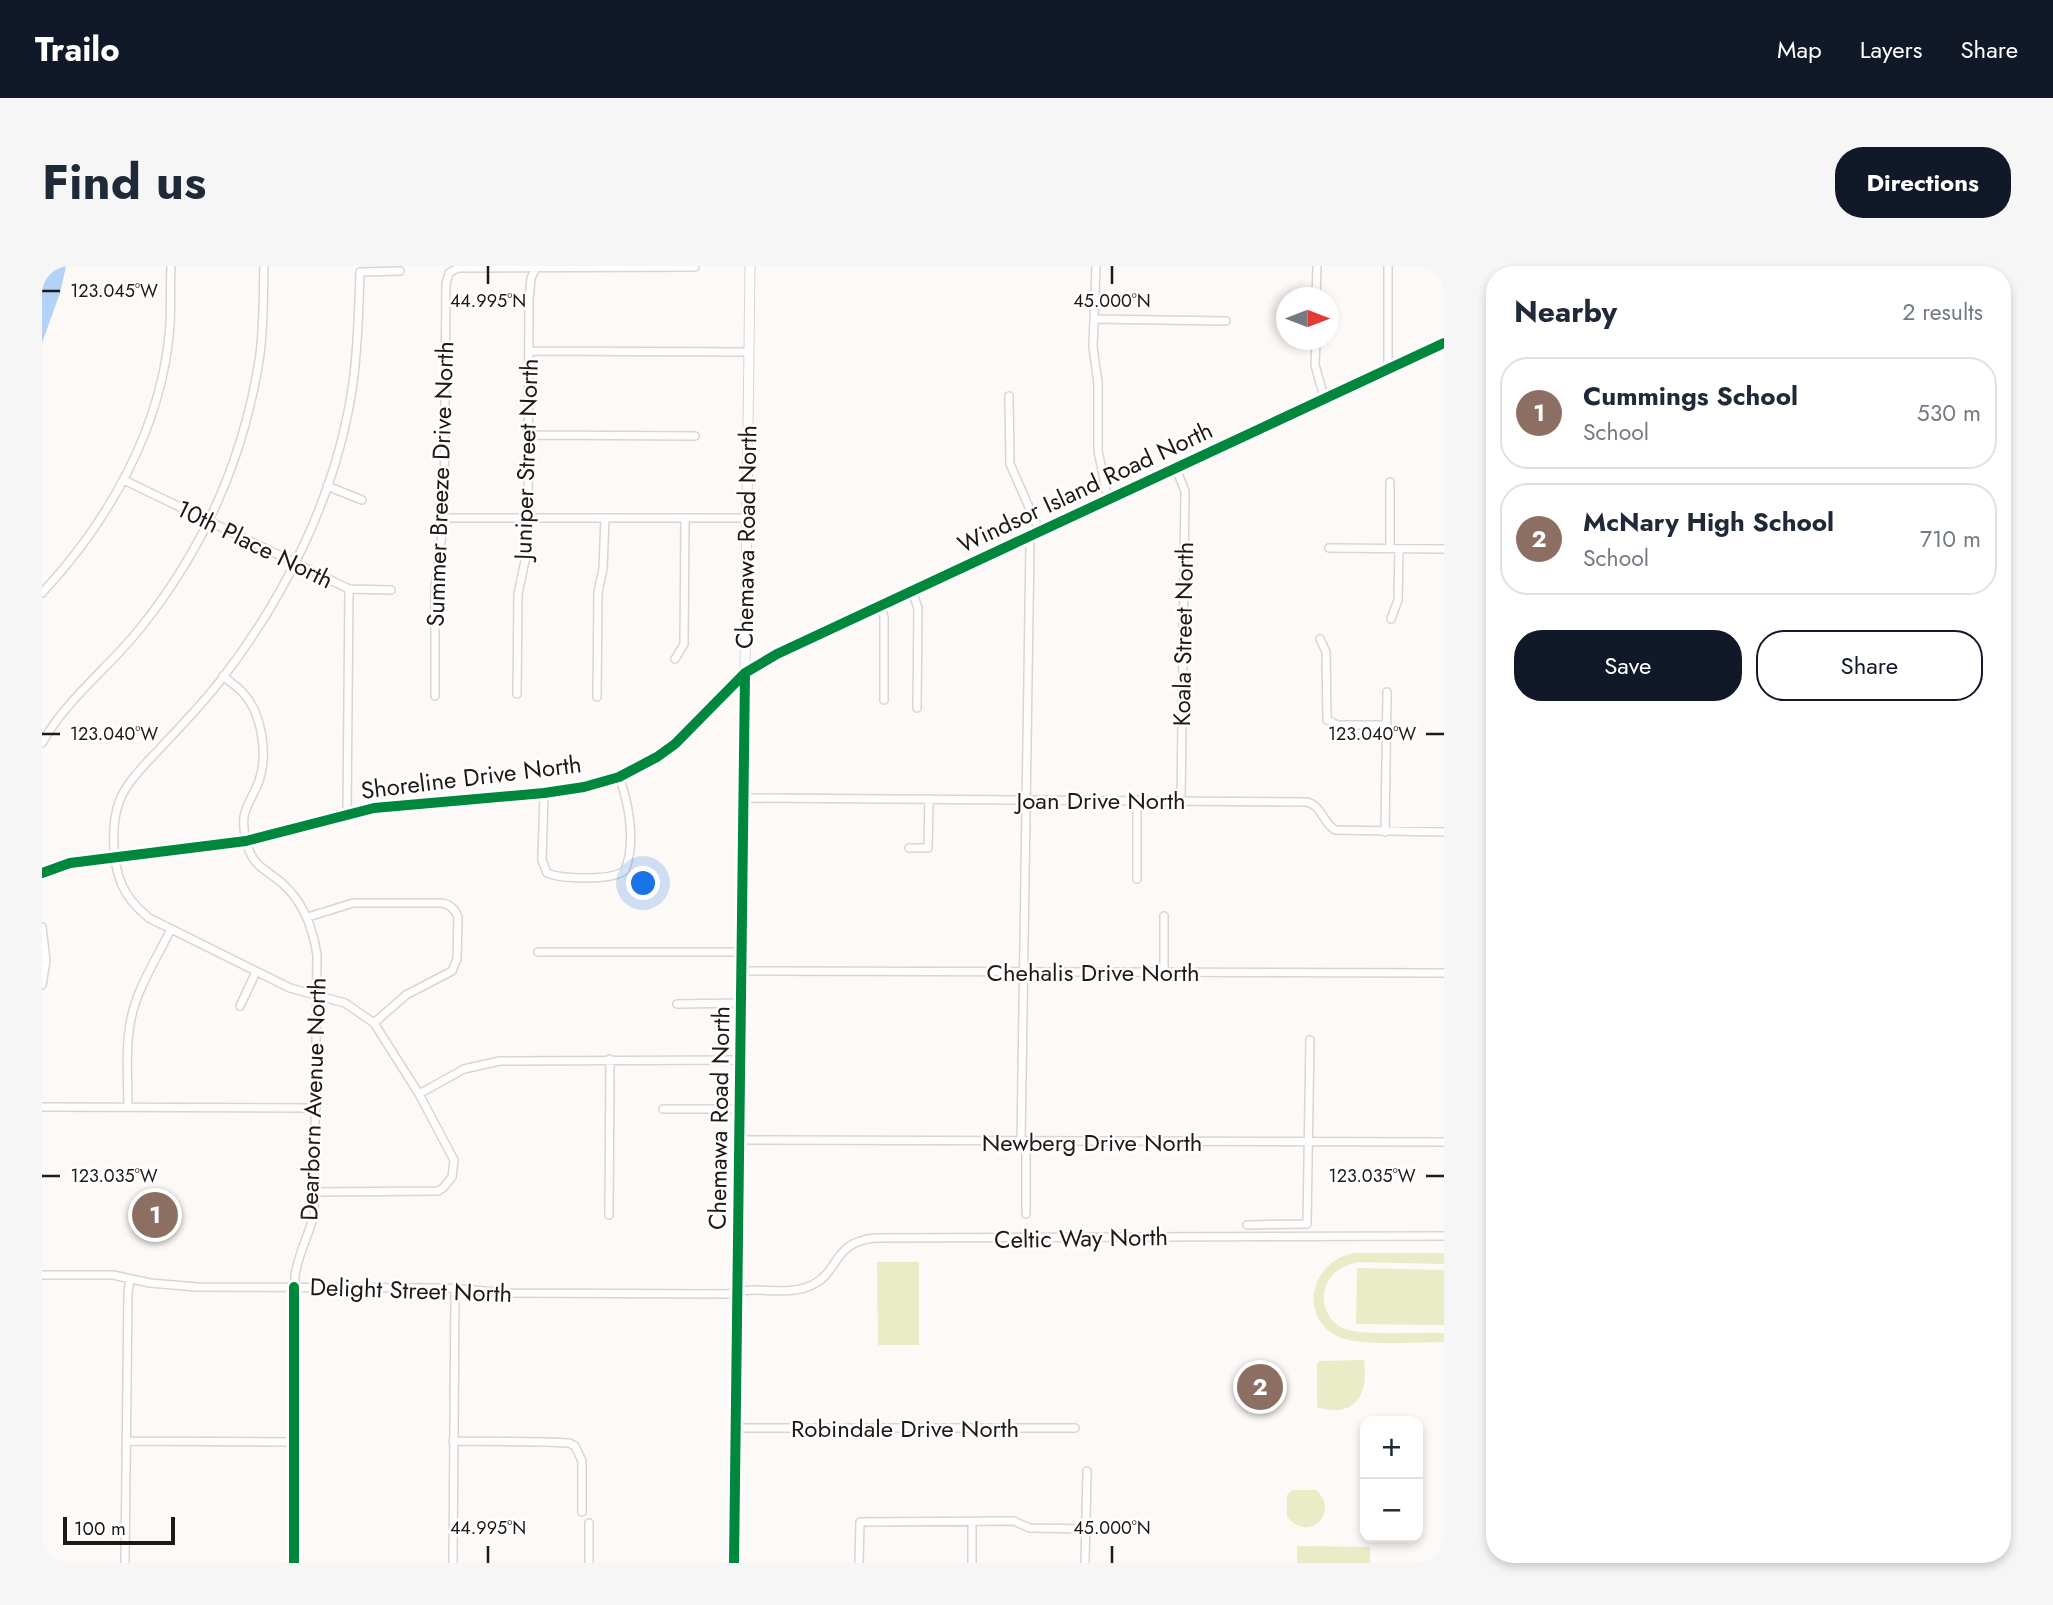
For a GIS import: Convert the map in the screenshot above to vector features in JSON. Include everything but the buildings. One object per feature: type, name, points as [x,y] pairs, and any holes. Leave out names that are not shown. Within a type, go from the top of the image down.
[{"type":"street","points":[[42,593],[81,549],[124,480],[146,426],[162,372],[170,327],[171,266]]},
{"type":"street","points":[[42,743],[57,720],[142,626],[210,522],[233,463],[249,411],[259,360],[264,266]]},
{"type":"street","name":"Chemawa Road North","points":[[734,1563],[750,266]]},
{"type":"street","points":[[1096,266],[1093,347],[1098,374],[1098,451],[1108,499]]},
{"type":"street","points":[[1316,287],[1317,266]]},
{"type":"street","points":[[1388,266],[1388,369]]},
{"type":"street","points":[[537,267],[695,267]]},
{"type":"street","name":"Summer Breeze Drive North","points":[[435,696],[435,587],[444,518],[446,284],[449,273],[458,268],[537,267]]},
{"type":"street","name":"Juniper Street North","points":[[517,694],[518,594],[527,551],[529,300],[531,278],[537,267]]},
{"type":"street","points":[[315,1192],[438,1191],[449,1183],[455,1167],[451,1152],[419,1094],[374,1023],[345,1003],[290,988],[149,918],[129,898],[121,884],[116,858],[115,816],[132,778],[223,676],[264,619],[294,564],[327,486],[343,435],[353,383],[360,272],[400,271]]},
{"type":"street","points":[[1095,319],[1226,321]]},
{"type":"street","name":"Windsor Island Road North","points":[[745,673],[777,654],[1444,343]]},
{"type":"street","points":[[1315,350],[1315,365],[1324,397]]},
{"type":"street","points":[[529,351],[749,352]]},
{"type":"street","points":[[1009,396],[1010,464],[1040,532]]},
{"type":"street","points":[[529,435],[695,436]]},
{"type":"street","name":"Koala Street North","points":[[1176,469],[1185,491],[1181,801]]},
{"type":"street","name":"10th Place North","points":[[124,480],[349,589],[391,590]]},
{"type":"street","points":[[1390,482],[1390,549]]},
{"type":"street","points":[[327,486],[362,500]]},
{"type":"street","points":[[444,518],[747,518]]},
{"type":"street","points":[[597,697],[598,592],[603,569],[605,518]]},
{"type":"street","points":[[675,659],[684,644],[685,518]]},
{"type":"street","points":[[1026,1214],[1026,1151],[1021,1142],[1030,545],[1027,538]]},
{"type":"street","points":[[1329,548],[1444,549]]},
{"type":"street","points":[[1391,619],[1398,600],[1399,549]]},
{"type":"street","points":[[347,813],[349,589]]},
{"type":"street","points":[[912,591],[918,607],[917,708]]},
{"type":"street","points":[[880,606],[884,617],[884,700]]},
{"type":"street","points":[[1320,639],[1326,652],[1327,720],[1339,725],[1387,725]]},
{"type":"street","name":"Shoreline Drive North","points":[[42,873],[70,863],[246,841],[374,808],[584,787],[619,777],[657,757],[675,744],[745,673]]},
{"type":"street","points":[[223,676],[244,694],[255,711],[262,740],[260,777],[243,815],[246,841]]},
{"type":"street","points":[[1385,832],[1387,692]]},
{"type":"street","points":[[544,793],[542,860],[547,873],[558,876],[614,877],[625,870],[629,856],[629,813],[619,777]]},
{"type":"street","name":"Joan Drive North","points":[[745,798],[1306,802],[1315,804],[1330,827],[1335,830],[1444,832]]},
{"type":"street","points":[[909,848],[928,848],[929,799]]},
{"type":"street","points":[[1137,800],[1137,878]]},
{"type":"street","name":"Dearborn Avenue North","points":[[246,841],[254,862],[282,883],[308,917],[317,955],[314,1214],[310,1231],[296,1263],[294,1287],[294,1563]]},
{"type":"street","points":[[308,917],[336,907],[361,903],[441,903],[452,906],[456,911],[457,959],[452,971],[405,995],[374,1023]]},
{"type":"street","points":[[1164,916],[1164,972]]},
{"type":"street","points":[[42,927],[46,961],[42,985]]},
{"type":"street","points":[[128,1107],[128,1039],[131,1017],[171,929]]},
{"type":"street","points":[[538,952],[743,952]]},
{"type":"street","name":"Chehalis Drive North","points":[[742,971],[1444,973]]},
{"type":"street","points":[[240,1006],[256,972]]},
{"type":"street","points":[[677,1004],[742,1003]]},
{"type":"street","points":[[1247,1225],[1307,1224],[1310,1040]]},
{"type":"street","points":[[609,1215],[610,1059]]},
{"type":"street","points":[[419,1094],[464,1069],[490,1062],[741,1060]]},
{"type":"street","points":[[42,1107],[316,1108]]},
{"type":"street","points":[[663,1109],[740,1109]]},
{"type":"street","name":"Newberg Drive North","points":[[740,1140],[1444,1142]]},
{"type":"street","name":"Celtic Way North","points":[[738,1292],[792,1291],[810,1286],[823,1277],[846,1248],[868,1239],[1444,1236]]},
{"type":"street","name":"Delight Street North","points":[[42,1275],[113,1275],[171,1286],[691,1295],[738,1292]]},
{"type":"street","points":[[125,1563],[130,1279]]},
{"type":"street","points":[[453,1563],[455,1289]]},
{"type":"street","name":"Robindale Drive North","points":[[736,1428],[1075,1427]]},
{"type":"street","points":[[127,1441],[295,1442]]},
{"type":"street","points":[[453,1441],[569,1443],[579,1452],[582,1461],[582,1512]]},
{"type":"street","points":[[1085,1563],[1087,1471]]},
{"type":"street","points":[[859,1563],[860,1522],[1016,1522],[1030,1528],[1086,1529]]},
{"type":"street","points":[[589,1523],[589,1563]]},
{"type":"street","points":[[972,1523],[972,1563]]},
{"type":"green space","points":[[1354,1253],[1444,1253],[1444,1264],[1357,1262],[1338,1270],[1330,1278],[1325,1288],[1324,1300],[1330,1318],[1345,1329],[1379,1333],[1444,1333],[1444,1342],[1363,1342],[1342,1338],[1328,1330],[1319,1319],[1314,1306],[1314,1292],[1327,1267],[1339,1258]]},
{"type":"green space","points":[[877,1262],[919,1262],[919,1345],[878,1345]]},
{"type":"green space","points":[[1357,1268],[1444,1270],[1444,1325],[1356,1324]]},
{"type":"green space","points":[[1364,1360],[1364,1384],[1357,1401],[1341,1410],[1317,1407],[1319,1361]]},
{"type":"green space","points":[[1293,1490],[1316,1490],[1323,1498],[1324,1515],[1320,1522],[1305,1527],[1287,1517],[1287,1495]]},
{"type":"green space","points":[[1297,1546],[1370,1547],[1370,1563],[1297,1563]]},
{"type":"water","points":[[42,266],[66,266],[60,293],[42,343]]},
{"type":"cycle path","points":[[42,873],[70,863],[246,841],[374,808],[544,793],[584,787],[619,777],[675,744],[745,673],[777,654],[1444,343]]},
{"type":"cycle path","points":[[734,1563],[745,673]]},
{"type":"cycle path","points":[[294,1287],[294,1563]]},
{"type":"place","name":"Cummings School","points":[[155,1215]]},
{"type":"place","name":"McNary High School","points":[[1260,1387]]}]
